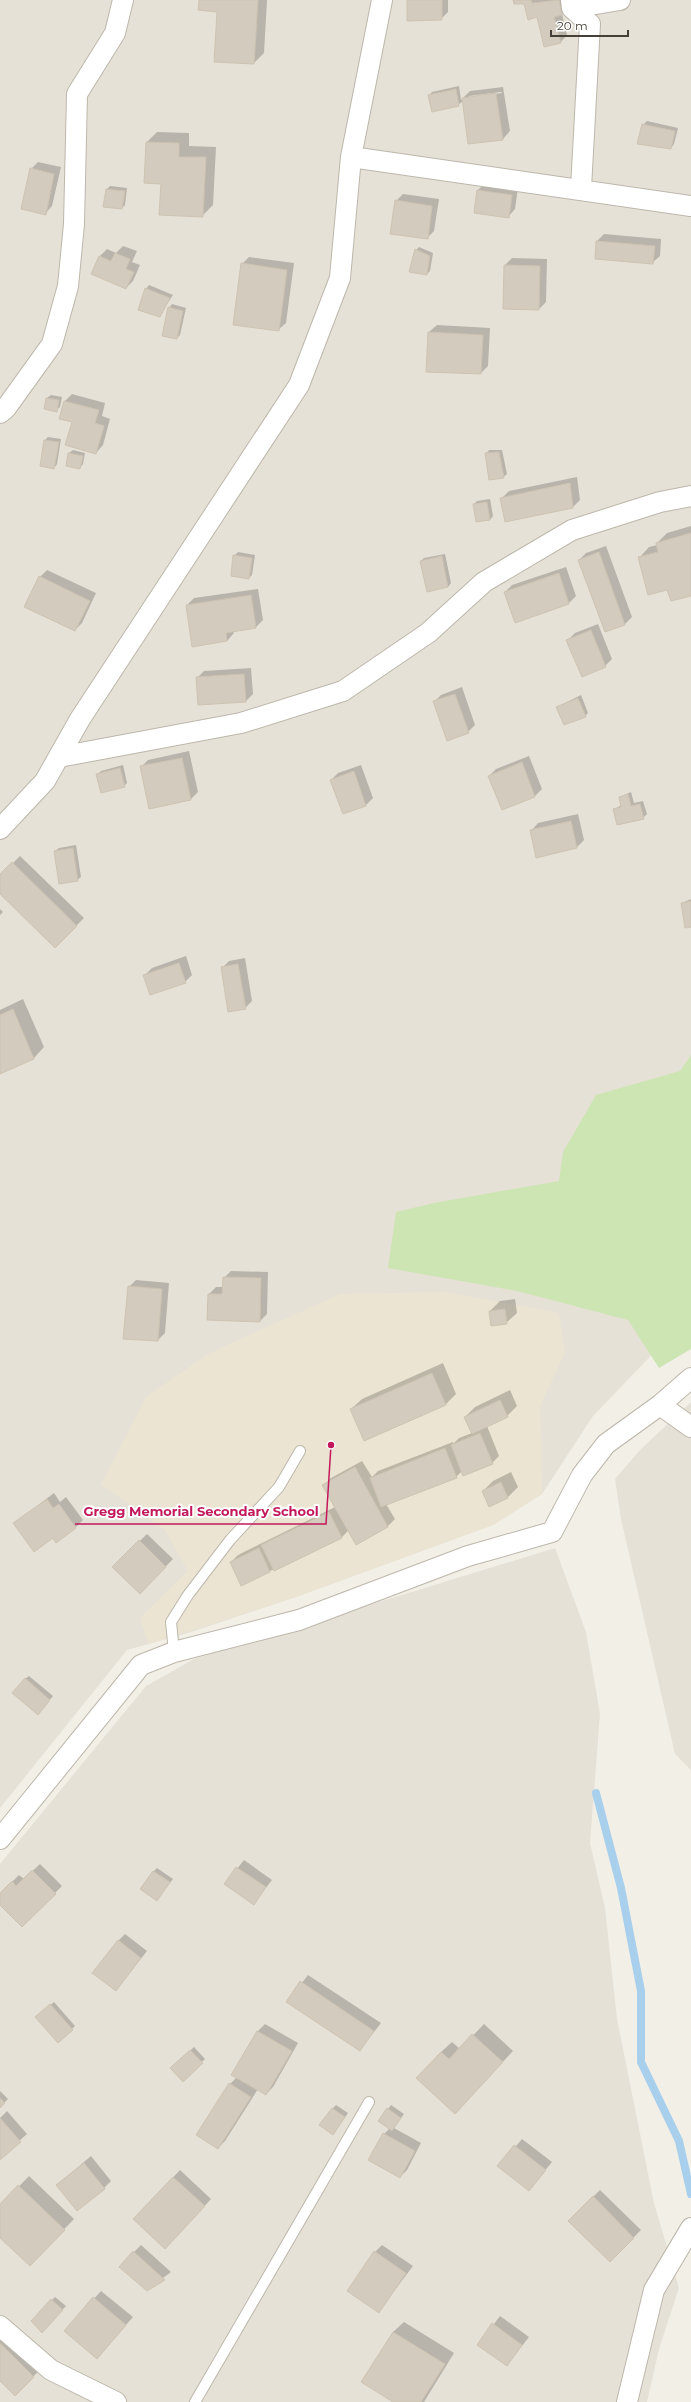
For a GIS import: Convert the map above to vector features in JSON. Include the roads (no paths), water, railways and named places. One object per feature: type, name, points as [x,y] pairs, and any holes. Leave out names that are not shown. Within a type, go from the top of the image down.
[{"type":"street","points":[[0,413],[6,408],[52,344],[68,286],[74,224],[77,94],[115,33],[123,0]]},
{"type":"street","points":[[0,829],[45,782],[80,719],[299,385],[340,278],[350,157],[382,0]]},
{"type":"street","points":[[572,4],[620,0]]},
{"type":"street","points":[[572,4],[590,24],[581,188]]},
{"type":"street","points":[[350,157],[581,188],[691,206]]},
{"type":"street","points":[[59,756],[241,723],[343,691],[428,633],[484,582],[572,530],[660,502],[691,496]]},
{"type":"street","points":[[0,1839],[141,1664],[174,1652],[299,1620],[468,1556],[552,1532],[582,1475],[606,1444],[660,1405],[691,1378]]},
{"type":"street","points":[[660,1405],[691,1427]]},
{"type":"street","points":[[627,2402],[654,2290],[691,2228]]},
{"type":"street","points":[[0,2326],[51,2370],[116,2402]]},
{"type":"lane","points":[[174,1652],[172,1622],[188,1595],[230,1540],[279,1487],[300,1451]]},
{"type":"lane","points":[[195,2402],[369,2102]]},
{"type":"waterway","points":[[596,1793],[621,1888],[641,1991],[641,2062],[679,2141],[691,2194]]},
{"type":"place","name":"Gregg Memorial Secondary School","points":[[331,1445]]}]
